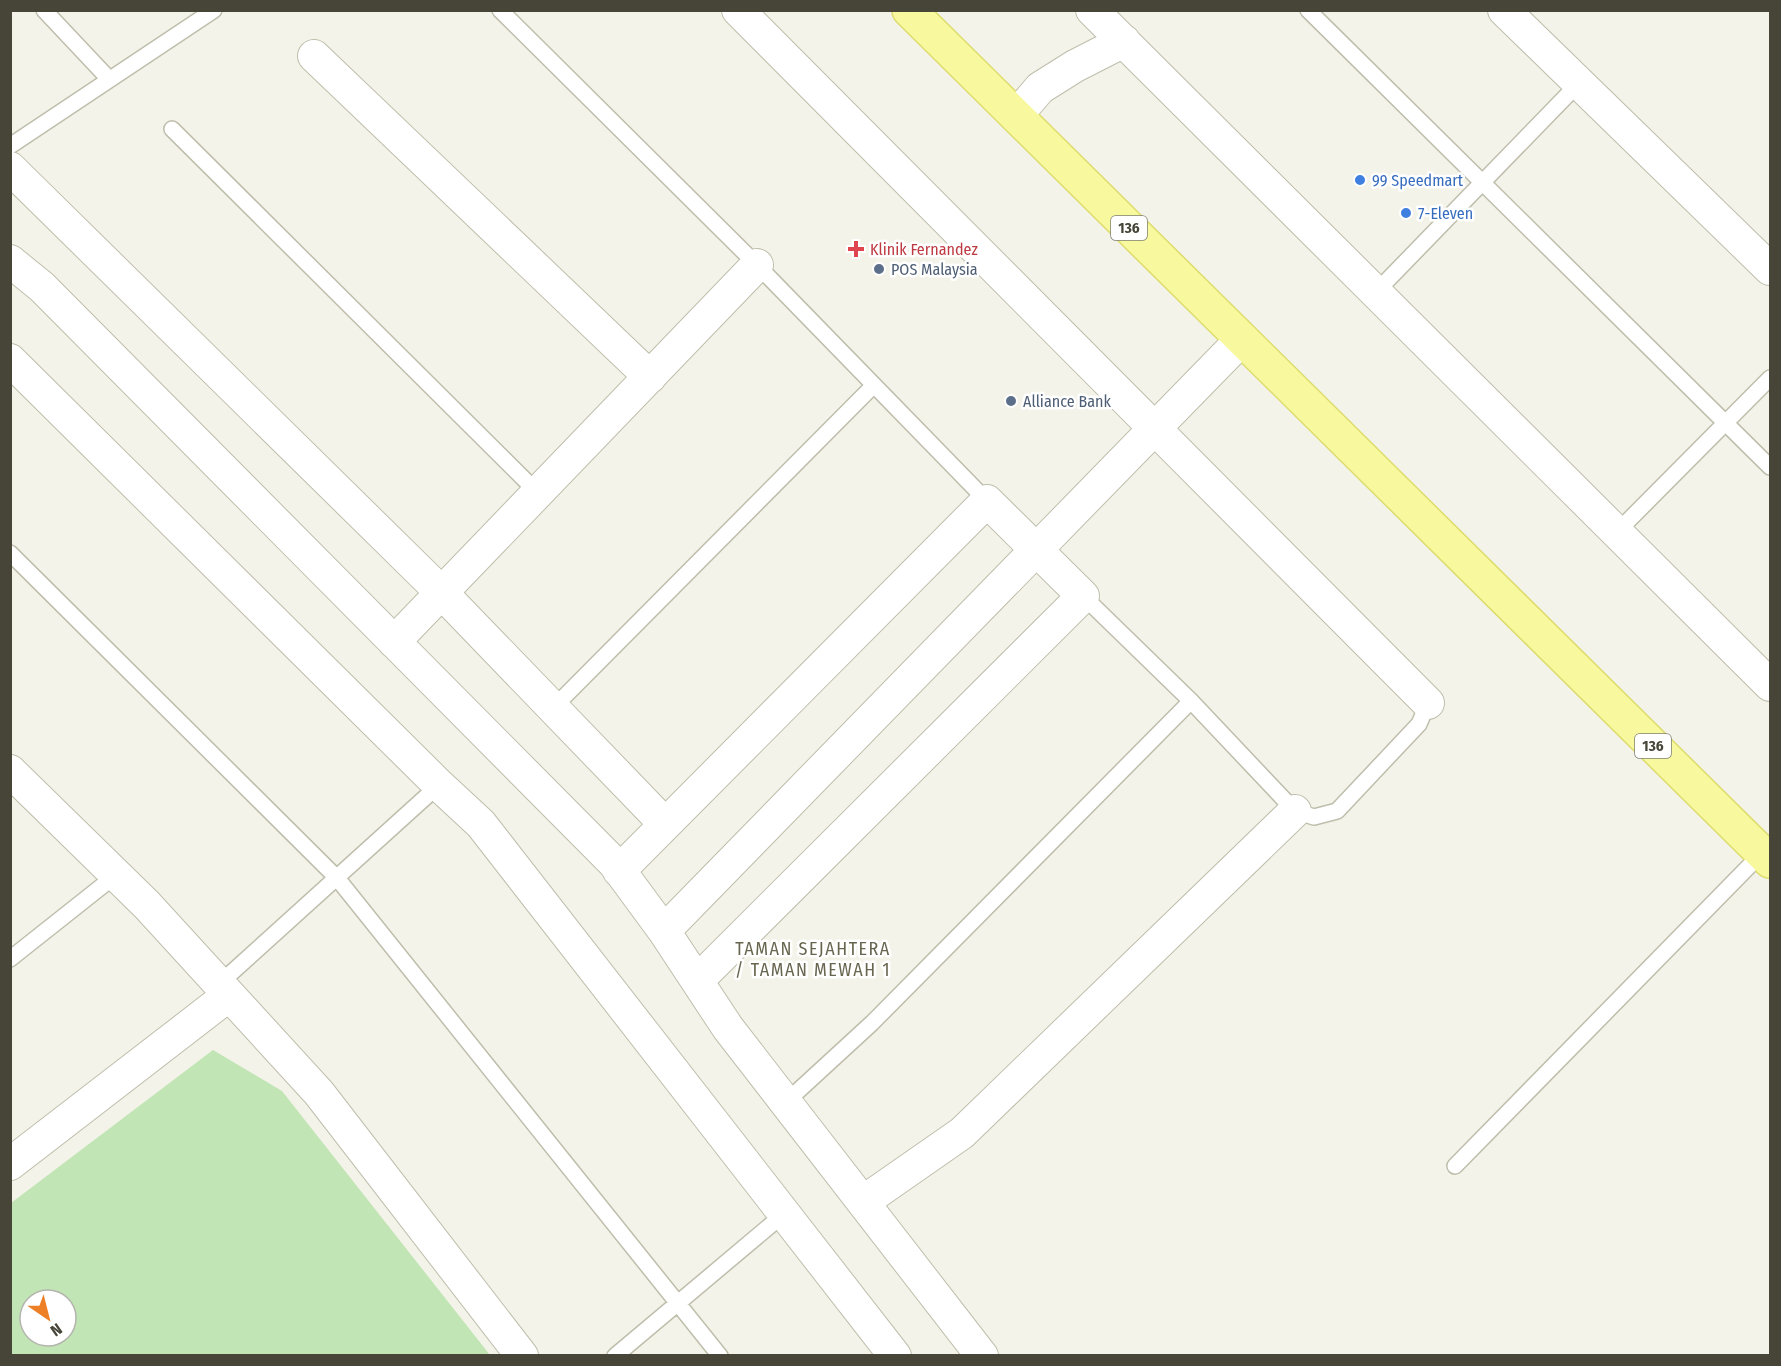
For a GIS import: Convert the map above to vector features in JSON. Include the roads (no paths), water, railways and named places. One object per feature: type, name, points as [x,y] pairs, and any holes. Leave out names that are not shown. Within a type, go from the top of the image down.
[{"type":"main road","name":"136","points":[[909,10],[1766,857]]},
{"type":"street","points":[[738,10],[1428,703]]},
{"type":"street","points":[[1505,11],[1770,269]]},
{"type":"street","points":[[1098,12],[1124,41],[1770,685]]},
{"type":"street","points":[[1016,116],[1040,88],[1075,66],[1124,41]]},
{"type":"street","points":[[314,56],[650,377]]},
{"type":"street","points":[[10,168],[441,593],[665,825]]},
{"type":"street","points":[[10,261],[42,287],[614,863],[664,931],[728,1028],[982,1356]]},
{"type":"street","points":[[394,642],[757,265]]},
{"type":"street","points":[[664,931],[1242,339]]},
{"type":"street","points":[[10,360],[481,824],[895,1356]]},
{"type":"street","points":[[619,871],[987,501],[1083,596],[697,981]]},
{"type":"street","points":[[10,771],[147,905],[319,1093],[522,1356]]},
{"type":"street","points":[[863,1202],[962,1133],[1295,811]]},
{"type":"street","points":[[10,1164],[224,990]]},
{"type":"lane","points":[[44,10],[109,80]]},
{"type":"lane","points":[[10,146],[214,10]]},
{"type":"lane","points":[[500,10],[757,265],[987,501]]},
{"type":"lane","points":[[1308,10],[1770,467]]},
{"type":"lane","points":[[1376,292],[1579,83]]},
{"type":"lane","points":[[172,129],[538,493]]},
{"type":"lane","points":[[1617,532],[1770,378]]},
{"type":"lane","points":[[553,708],[874,385]]},
{"type":"lane","points":[[10,553],[337,878],[720,1356]]},
{"type":"lane","points":[[1083,596],[1191,701],[1295,811],[1314,816],[1337,811],[1419,724],[1428,703]]},
{"type":"lane","points":[[786,1102],[872,1023],[1191,701]]},
{"type":"lane","points":[[224,990],[337,878],[439,785]]},
{"type":"lane","points":[[1455,1166],[1766,857]]},
{"type":"lane","points":[[10,959],[116,876]]},
{"type":"lane","points":[[615,1356],[785,1213]]},
{"type":"place","name":"99 Speedmart","points":[[1360,180]]},
{"type":"place","name":"7-Eleven","points":[[1406,213]]},
{"type":"place","name":"Klinik Fernandez","points":[[856,249]]},
{"type":"place","name":"POS Malaysia","points":[[879,269]]},
{"type":"place","name":"Alliance Bank","points":[[1011,401]]},
{"type":"district","name":"TAMAN SEJAHTERA / TAMAN MEWAH 1","points":[[813,959]]}]
